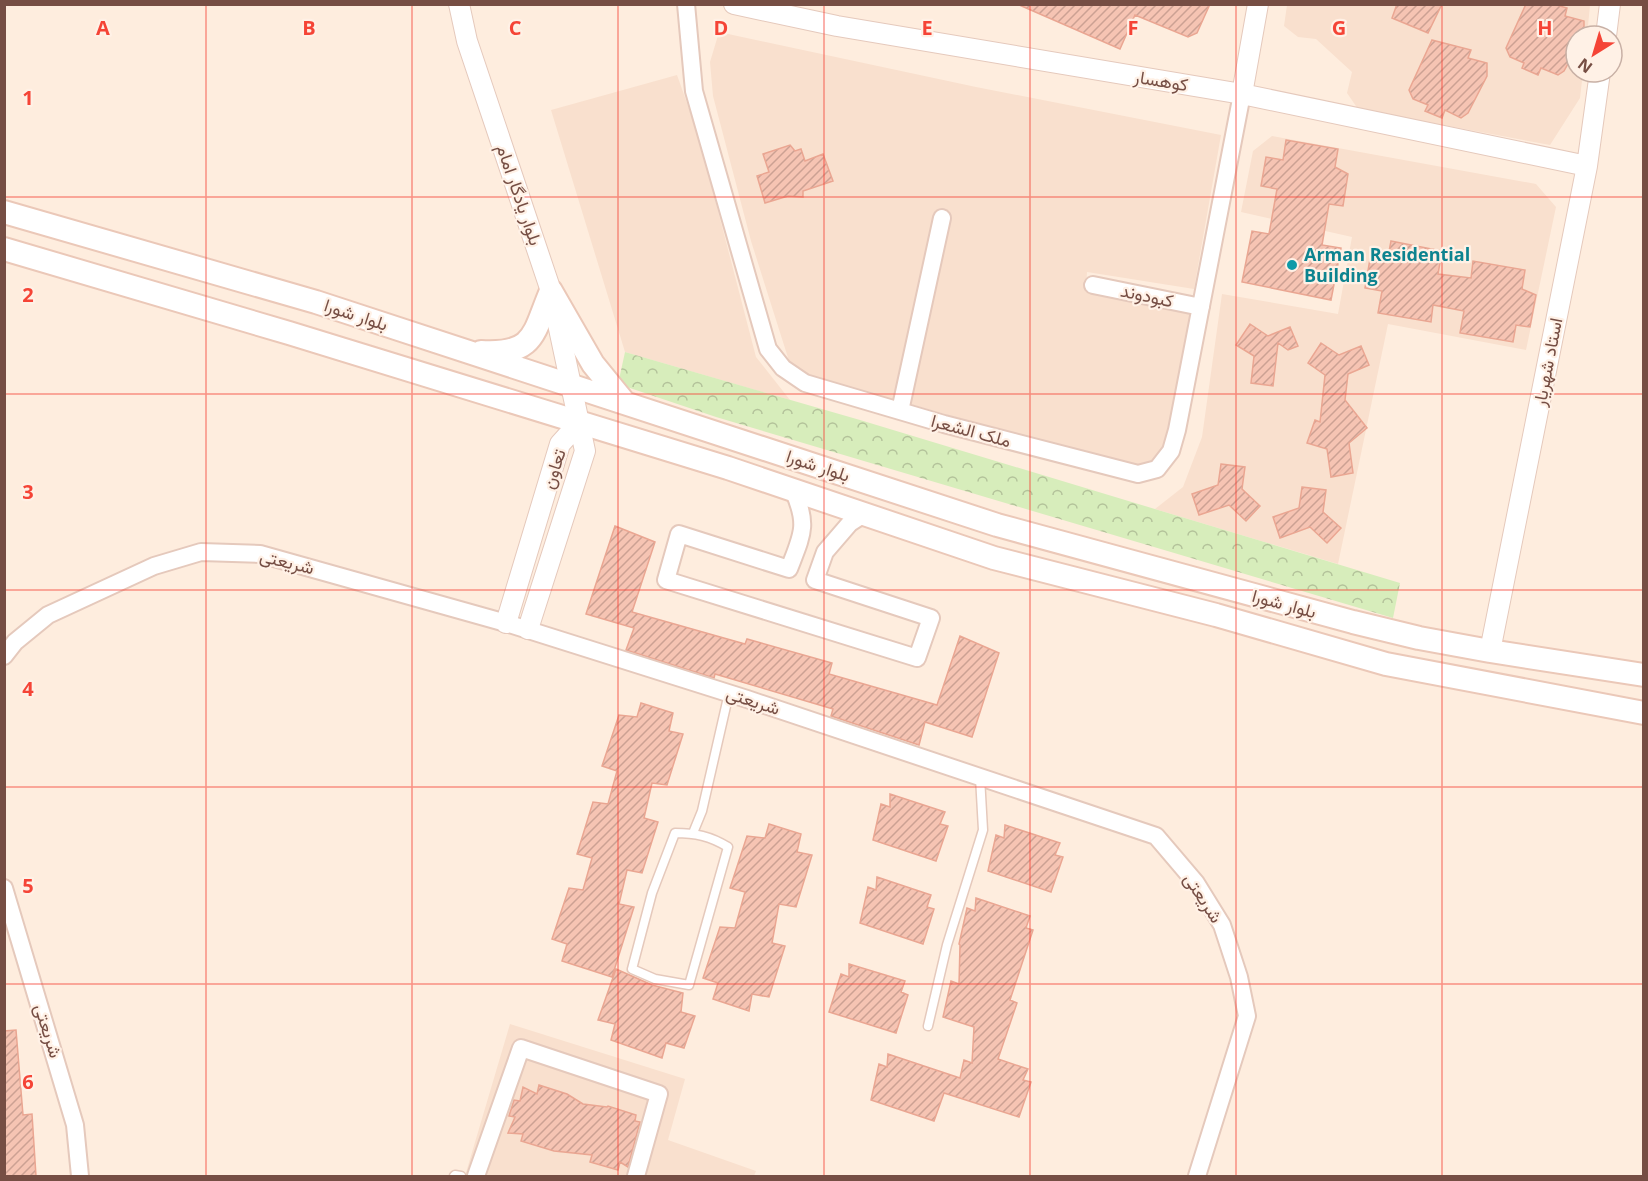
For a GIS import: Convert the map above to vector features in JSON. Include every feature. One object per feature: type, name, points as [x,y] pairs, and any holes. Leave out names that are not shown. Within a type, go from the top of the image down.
[{"type":"main road","name":"بلوار شورا","points":[[4,212],[316,302],[997,525],[1419,638],[1644,675]]},
{"type":"main road","name":"بلوار شورا","points":[[4,249],[289,333],[728,468],[994,558],[1216,615],[1386,664],[1644,712]]},
{"type":"main road","points":[[465,351],[503,353],[533,338],[551,291]]},
{"type":"main road","points":[[551,291],[593,364],[624,402]]},
{"type":"street","name":"بلوار یادگار امام","points":[[459,4],[467,41],[551,291],[579,423]]},
{"type":"street","name":"ملک الشعرا","points":[[686,4],[694,92],[768,350],[783,368],[804,383],[944,424],[1138,474],[1157,469],[1171,451],[1177,430],[1242,94]]},
{"type":"street","name":"کوهسار","points":[[734,4],[837,26],[1242,94],[1587,166]]},
{"type":"street","points":[[1242,94],[1258,4]]},
{"type":"street","points":[[1608,24],[1610,4]]},
{"type":"street","name":"استاد شهریار","points":[[1490,651],[1587,166],[1598,84]]},
{"type":"street","points":[[900,411],[942,218]]},
{"type":"street","name":"کبودوند","points":[[1093,285],[1201,307]]},
{"type":"street","name":"تعاون","points":[[506,623],[560,444],[579,423]]},
{"type":"street","name":"تعاون","points":[[528,629],[585,451],[579,423]]},
{"type":"street","points":[[789,569],[803,533],[802,510],[793,490]]},
{"type":"street","points":[[815,580],[825,552],[850,523],[864,514]]},
{"type":"street","points":[[679,534],[789,569],[815,580],[931,618],[917,658],[666,580],[679,534]]},
{"type":"street","name":"شریعتی","points":[[4,656],[15,642],[48,615],[154,566],[201,552],[260,554],[528,629],[729,693],[1156,836],[1196,883],[1222,925],[1239,976],[1247,1016],[1197,1176]]},
{"type":"street","name":"شریعتی","points":[[4,888],[75,1125],[80,1176]]},
{"type":"street","points":[[476,1176],[521,1048],[660,1094],[636,1176]]},
{"type":"lane","points":[[693,833],[702,811],[729,693]]},
{"type":"lane","points":[[928,1026],[946,945],[983,830],[980,777]]},
{"type":"lane","points":[[675,833],[693,833],[713,837],[728,847],[688,985],[655,979],[632,969],[652,893],[675,833]]},
{"type":"lane","points":[[454,1176],[460,1176]]},
{"type":"shaded area","points":[[1287,5],[1590,5],[1588,24],[1564,24],[1564,84],[1582,84],[1580,98],[1550,145],[1358,109],[1347,93],[1352,72],[1316,39],[1298,37],[1284,26]]},
{"type":"shaded area","points":[[719,32],[976,87],[1221,135],[1194,289],[1087,272],[1086,290],[1193,308],[1167,444],[1153,463],[1131,467],[808,375],[790,364],[751,241],[713,96],[710,62]]},
{"type":"shaded area","points":[[677,75],[698,134],[756,357],[790,400],[625,352],[551,110]]},
{"type":"shaded area","points":[[1272,136],[1536,184],[1556,207],[1526,350],[1388,324],[1338,564],[1155,509],[1183,487],[1202,437],[1222,294],[1338,314],[1352,237],[1241,212],[1253,151]]},
{"type":"shaded area","points":[[510,1024],[685,1079],[668,1140],[756,1171],[754,1176],[465,1176]]},
{"type":"green space","points":[[625,352],[860,420],[1400,583],[1393,618],[716,417],[618,384]]},
{"type":"building","points":[[1017,4],[1210,4],[1197,33],[1188,37],[1135,15],[1120,49]]},
{"type":"building","points":[[1397,4],[1442,4],[1428,33],[1392,18]]},
{"type":"building","points":[[1526,4],[1553,4],[1567,8],[1565,16],[1584,21],[1584,24],[1564,24],[1564,71],[1558,75],[1541,68],[1538,75],[1522,68],[1524,63],[1510,57],[1506,48]]},
{"type":"building","points":[[1432,40],[1471,50],[1468,58],[1487,63],[1487,76],[1468,113],[1461,118],[1445,110],[1442,118],[1425,111],[1428,105],[1413,99],[1409,90]]},
{"type":"building","points":[[1286,140],[1338,149],[1335,167],[1348,174],[1343,206],[1329,204],[1322,245],[1341,248],[1331,300],[1242,282],[1252,231],[1269,234],[1277,189],[1261,186],[1266,157],[1283,160]]},
{"type":"building","points":[[790,145],[795,151],[801,149],[805,161],[823,154],[833,181],[803,191],[803,197],[788,196],[765,203],[757,176],[769,172],[763,154]]},
{"type":"building","points":[[1391,241],[1442,251],[1438,274],[1471,278],[1473,261],[1525,270],[1522,289],[1536,295],[1530,327],[1516,325],[1513,342],[1460,333],[1464,311],[1433,305],[1431,322],[1378,313],[1382,291],[1365,288],[1370,259],[1387,262]]},
{"type":"building","points":[[1250,324],[1268,336],[1290,327],[1298,346],[1288,350],[1278,343],[1273,386],[1251,383],[1254,356],[1236,345]]},
{"type":"building","points":[[1321,343],[1339,355],[1361,346],[1369,365],[1348,374],[1345,400],[1367,428],[1349,443],[1353,473],[1331,477],[1327,449],[1307,443],[1315,420],[1320,422],[1325,375],[1308,363]]},
{"type":"building","points":[[1221,464],[1245,467],[1242,489],[1260,506],[1246,521],[1229,505],[1199,515],[1192,494],[1218,485]]},
{"type":"building","points":[[1302,487],[1326,490],[1323,512],[1341,528],[1327,543],[1310,527],[1280,538],[1273,517],[1299,508]]},
{"type":"building","points":[[615,526],[655,542],[632,612],[745,644],[747,639],[832,663],[829,674],[937,705],[960,636],[999,653],[972,737],[925,722],[919,745],[831,716],[833,709],[715,674],[714,678],[626,650],[634,628],[586,614]]},
{"type":"building","points":[[641,703],[673,713],[669,731],[683,734],[667,785],[652,783],[644,818],[658,822],[642,873],[627,870],[619,904],[634,907],[612,977],[562,961],[567,944],[552,939],[569,888],[583,890],[592,858],[577,854],[593,802],[608,804],[617,771],[602,766],[619,715],[637,717]]},
{"type":"building","points":[[890,794],[945,812],[940,824],[948,826],[936,861],[873,840],[881,804],[890,807]]},
{"type":"building","points":[[769,824],[801,834],[797,852],[812,855],[796,907],[779,904],[772,943],[785,946],[769,997],[752,994],[749,1011],[713,999],[718,983],[703,978],[720,927],[735,928],[745,892],[730,888],[747,836],[765,838]]},
{"type":"building","points":[[1005,825],[1060,843],[1055,855],[1063,857],[1051,892],[988,871],[996,835],[1004,838]]},
{"type":"building","points":[[877,877],[931,895],[927,907],[934,909],[923,944],[860,923],[868,887],[876,890]]},
{"type":"building","points":[[976,898],[1030,916],[1026,928],[1033,930],[1010,1000],[1017,1003],[998,1059],[1028,1069],[1023,1080],[1031,1082],[1019,1117],[944,1093],[934,1121],[871,1100],[879,1064],[887,1067],[888,1054],[960,1078],[964,1060],[972,1063],[974,1027],[943,1017],[951,981],[959,984],[959,944],[967,908],[975,911]]},
{"type":"building","points":[[849,964],[905,981],[901,992],[908,995],[896,1033],[829,1012],[841,974],[849,977]]},
{"type":"building","points":[[616,969],[652,985],[683,993],[681,1012],[695,1016],[684,1048],[666,1043],[662,1058],[611,1040],[615,1024],[598,1020]]},
{"type":"building","points":[[16,1030],[23,1115],[32,1114],[36,1176],[4,1176],[4,1031]]},
{"type":"building","points":[[539,1085],[567,1094],[583,1104],[608,1106],[636,1115],[635,1121],[640,1122],[628,1167],[620,1162],[618,1170],[590,1162],[592,1155],[554,1151],[521,1141],[523,1134],[508,1133],[515,1117],[509,1116],[514,1100],[520,1101],[523,1087],[537,1094]]},
{"type":"place","name":"Arman Residential Building","points":[[1292,265]]}]
